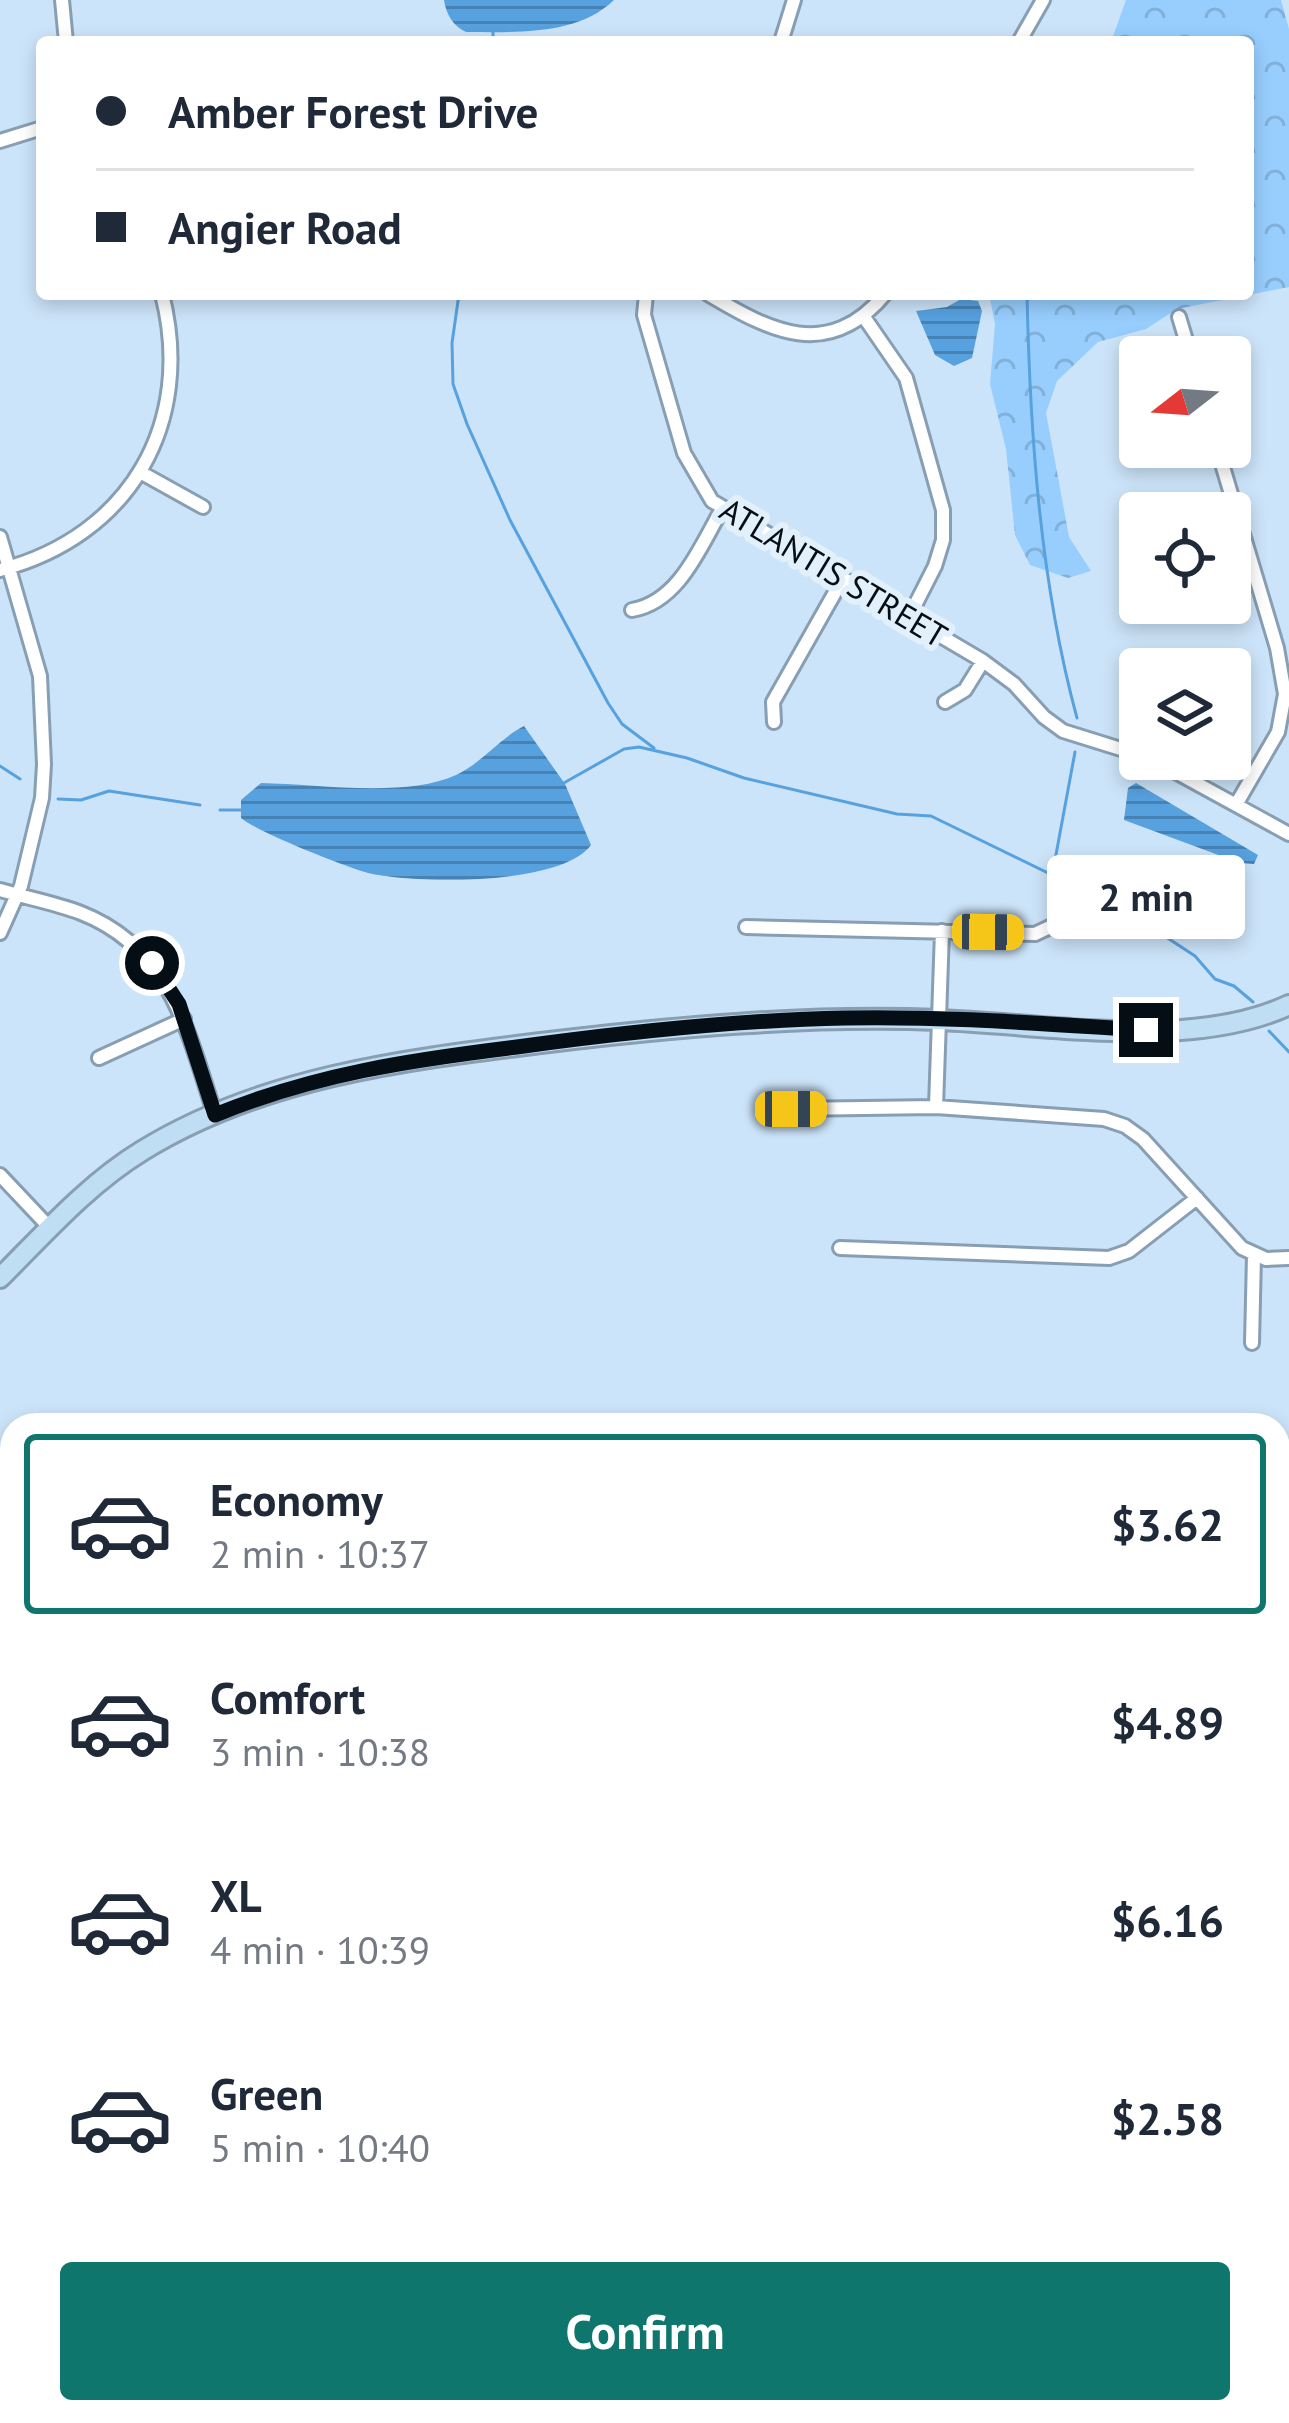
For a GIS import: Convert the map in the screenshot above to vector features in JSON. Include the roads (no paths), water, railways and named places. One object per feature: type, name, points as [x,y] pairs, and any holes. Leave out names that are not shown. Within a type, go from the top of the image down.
[{"type":"street","points":[[62,0],[65,36]]},
{"type":"street","points":[[784,36],[794,0]]},
{"type":"street","points":[[1022,36],[1042,0]]},
{"type":"street","points":[[0,141],[36,130]]},
{"type":"street","points":[[4,569],[77,538],[113,507],[140,472],[160,432],[169,397],[172,353],[163,300]]},
{"type":"street","name":"ATLANTIS STREET","points":[[645,300],[644,315],[684,452],[702,487],[722,509],[982,661],[1063,731],[1119,748]]},
{"type":"street","points":[[719,300],[772,330],[826,333],[864,317],[880,300]]},
{"type":"street","points":[[864,317],[906,378],[943,510],[943,540],[935,566],[908,619]]},
{"type":"street","points":[[1179,317],[1185,336]]},
{"type":"street","points":[[140,472],[203,507]]},
{"type":"street","points":[[632,610],[664,598],[722,509]]},
{"type":"street","points":[[0,537],[4,569],[34,652],[44,699],[42,798],[19,895],[0,933]]},
{"type":"street","points":[[1237,803],[1278,732],[1285,694],[1277,648],[1251,573]]},
{"type":"street","points":[[774,722],[773,702],[842,580]]},
{"type":"street","points":[[945,702],[965,690],[982,661]]},
{"type":"street","points":[[1193,780],[1289,834]]},
{"type":"street","points":[[0,890],[79,913],[132,943],[169,986],[215,1115]]},
{"type":"street","points":[[746,927],[1035,934],[1052,926]]},
{"type":"street","points":[[936,1107],[942,931]]},
{"type":"street","points":[[0,1278],[130,1159],[215,1115],[315,1079],[482,1051],[753,1021],[939,1020],[1183,1030],[1239,1023],[1289,1005]]},
{"type":"street","points":[[99,1058],[184,1018]]},
{"type":"street","points":[[791,1109],[936,1107],[1104,1119],[1143,1139],[1242,1248],[1266,1259],[1289,1258]]},
{"type":"street","points":[[0,1175],[50,1228]]},
{"type":"street","points":[[840,1248],[1109,1258],[1130,1251],[1197,1198]]},
{"type":"street","points":[[1252,1342],[1254,1255]]},
{"type":"waterway","points":[[458,300],[453,384],[467,424],[510,520],[608,703],[622,724],[654,748]]},
{"type":"waterway","points":[[1027,300],[1039,508],[1054,614],[1077,718]]},
{"type":"waterway","points":[[562,784],[624,749],[639,747],[744,778],[897,814],[931,816],[1128,912],[1253,1002]]},
{"type":"waterway","points":[[1061,878],[1055,860],[1075,752]]},
{"type":"waterway","points":[[0,766],[20,779]]},
{"type":"waterway","points":[[58,799],[81,800],[109,791],[200,805]]},
{"type":"waterway","points":[[220,810],[242,810]]},
{"type":"waterway","points":[[1269,1031],[1289,1052]]}]
